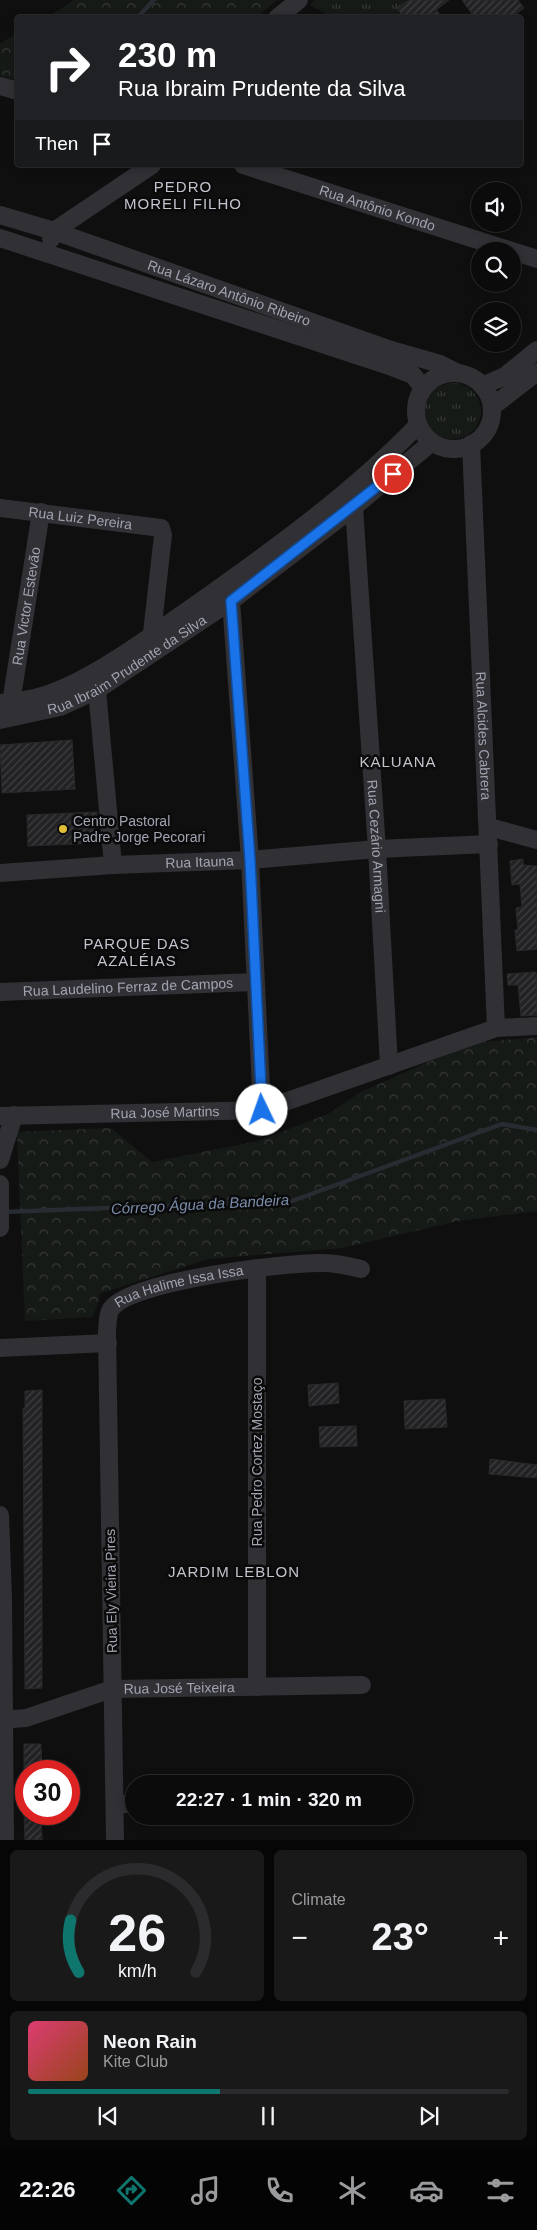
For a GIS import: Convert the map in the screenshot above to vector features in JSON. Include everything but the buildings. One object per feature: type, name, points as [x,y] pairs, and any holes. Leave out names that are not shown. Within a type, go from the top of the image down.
[{"type":"street","points":[[281,15],[299,0]]},
{"type":"street","points":[[0,86],[15,90]]},
{"type":"street","points":[[47,253],[54,231],[149,167]]},
{"type":"street","name":"Rua Antônio Kondo","points":[[249,167],[484,242]]},
{"type":"street","name":"Rua Lázaro Antônio Ribeiro","points":[[0,215],[54,231],[392,350],[440,364],[458,373]]},
{"type":"street","points":[[0,238],[392,367],[413,375],[423,388]]},
{"type":"street","name":"Rua Antônio Kondo","points":[[521,254],[537,259]]},
{"type":"street","points":[[482,386],[505,376],[537,350]]},
{"type":"street","points":[[492,407],[537,372]]},
{"type":"street","points":[[458,373],[473,378],[482,386],[487,392],[492,407],[488,427],[481,437],[471,444],[449,448],[432,442],[418,425],[417,400],[423,388],[441,374],[458,373]]},
{"type":"street","name":"Rua Ibraim Prudente da Silva","points":[[5,703],[35,699],[66,687],[151,636],[352,489],[418,425]]},
{"type":"street","name":"Rua Ibraim Prudente da Silva","points":[[0,720],[60,707],[96,690],[231,601],[354,507],[432,442]]},
{"type":"street","name":"Rua Alcides Cabrera","points":[[471,444],[496,1028]]},
{"type":"street","name":"Rua Cezário Armagni","points":[[354,507],[390,1066]]},
{"type":"street","name":"Rua Luiz Pereira","points":[[0,508],[160,528],[163,536],[151,636]]},
{"type":"street","name":"Rua Victor Estevão","points":[[5,703],[41,512]]},
{"type":"street","points":[[231,601],[250,860],[262,1110]]},
{"type":"street","points":[[150,655],[151,636]]},
{"type":"street","points":[[96,690],[113,865]]},
{"type":"street","points":[[488,827],[537,840]]},
{"type":"street","name":"Rua Itauna","points":[[0,873],[113,865],[250,860],[377,849],[489,844]]},
{"type":"street","name":"Rua Laudelino Ferraz de Campos","points":[[0,992],[256,982]]},
{"type":"street","name":"Rua José Martins","points":[[7,1115],[262,1110],[496,1028],[537,1026]]},
{"type":"street","points":[[0,1160],[7,1115]]},
{"type":"street","points":[[0,1184],[0,1227]]},
{"type":"street","name":"Rua Halime Issa Issa","points":[[108,1343],[110,1310],[126,1298],[204,1275],[325,1262],[361,1269]]},
{"type":"street","name":"Rua Pedro Cortez Mostaço","points":[[257,1268],[257,1687]]},
{"type":"street","points":[[0,1348],[108,1343]]},
{"type":"street","name":"Rua Ely Vieira Pires","points":[[108,1343],[115,1840]]},
{"type":"street","points":[[0,1515],[5,1840]]},
{"type":"street","name":"Rua José Teixeira","points":[[2,1720],[43,1713],[112,1689],[362,1685]]},
{"type":"street","points":[[115,1804],[125,1804]]},
{"type":"green space","points":[[74,0],[277,0],[259,15],[51,15]]},
{"type":"green space","points":[[315,0],[406,0],[407,2],[405,15],[328,15],[310,5]]},
{"type":"green space","points":[[15,34],[15,80],[0,75],[0,44]]},
{"type":"green space","points":[[453,383],[464,385],[473,391],[479,400],[481,411],[479,422],[473,431],[464,437],[453,439],[442,437],[433,431],[427,422],[425,411],[427,400],[433,391],[442,385]]},
{"type":"green space","points":[[537,1037],[537,1211],[458,1221],[342,1248],[209,1259],[101,1293],[93,1317],[25,1321],[17,1132],[111,1128],[152,1162],[258,1141],[328,1114],[361,1092],[471,1043]]},
{"type":"waterway","points":[[140,15],[154,0]]},
{"type":"waterway","name":"Córrego Água da Bandeira","points":[[3,1212],[292,1201],[502,1124],[537,1130]]},
{"type":"place","name":"Centro Pastoral Padre Jorge Pecorari","points":[[63,829]]},
{"type":"district","name":"PEDRO MORELI FILHO","points":[[183,194]]},
{"type":"district","name":"KALUANA","points":[[398,761]]},
{"type":"district","name":"PARQUE DAS AZALÉIAS","points":[[137,952]]},
{"type":"district","name":"JARDIM LEBLON","points":[[234,1571]]},
{"type":"route","points":[[262,1110],[250,860],[231,601],[354,507],[393,474]]}]
